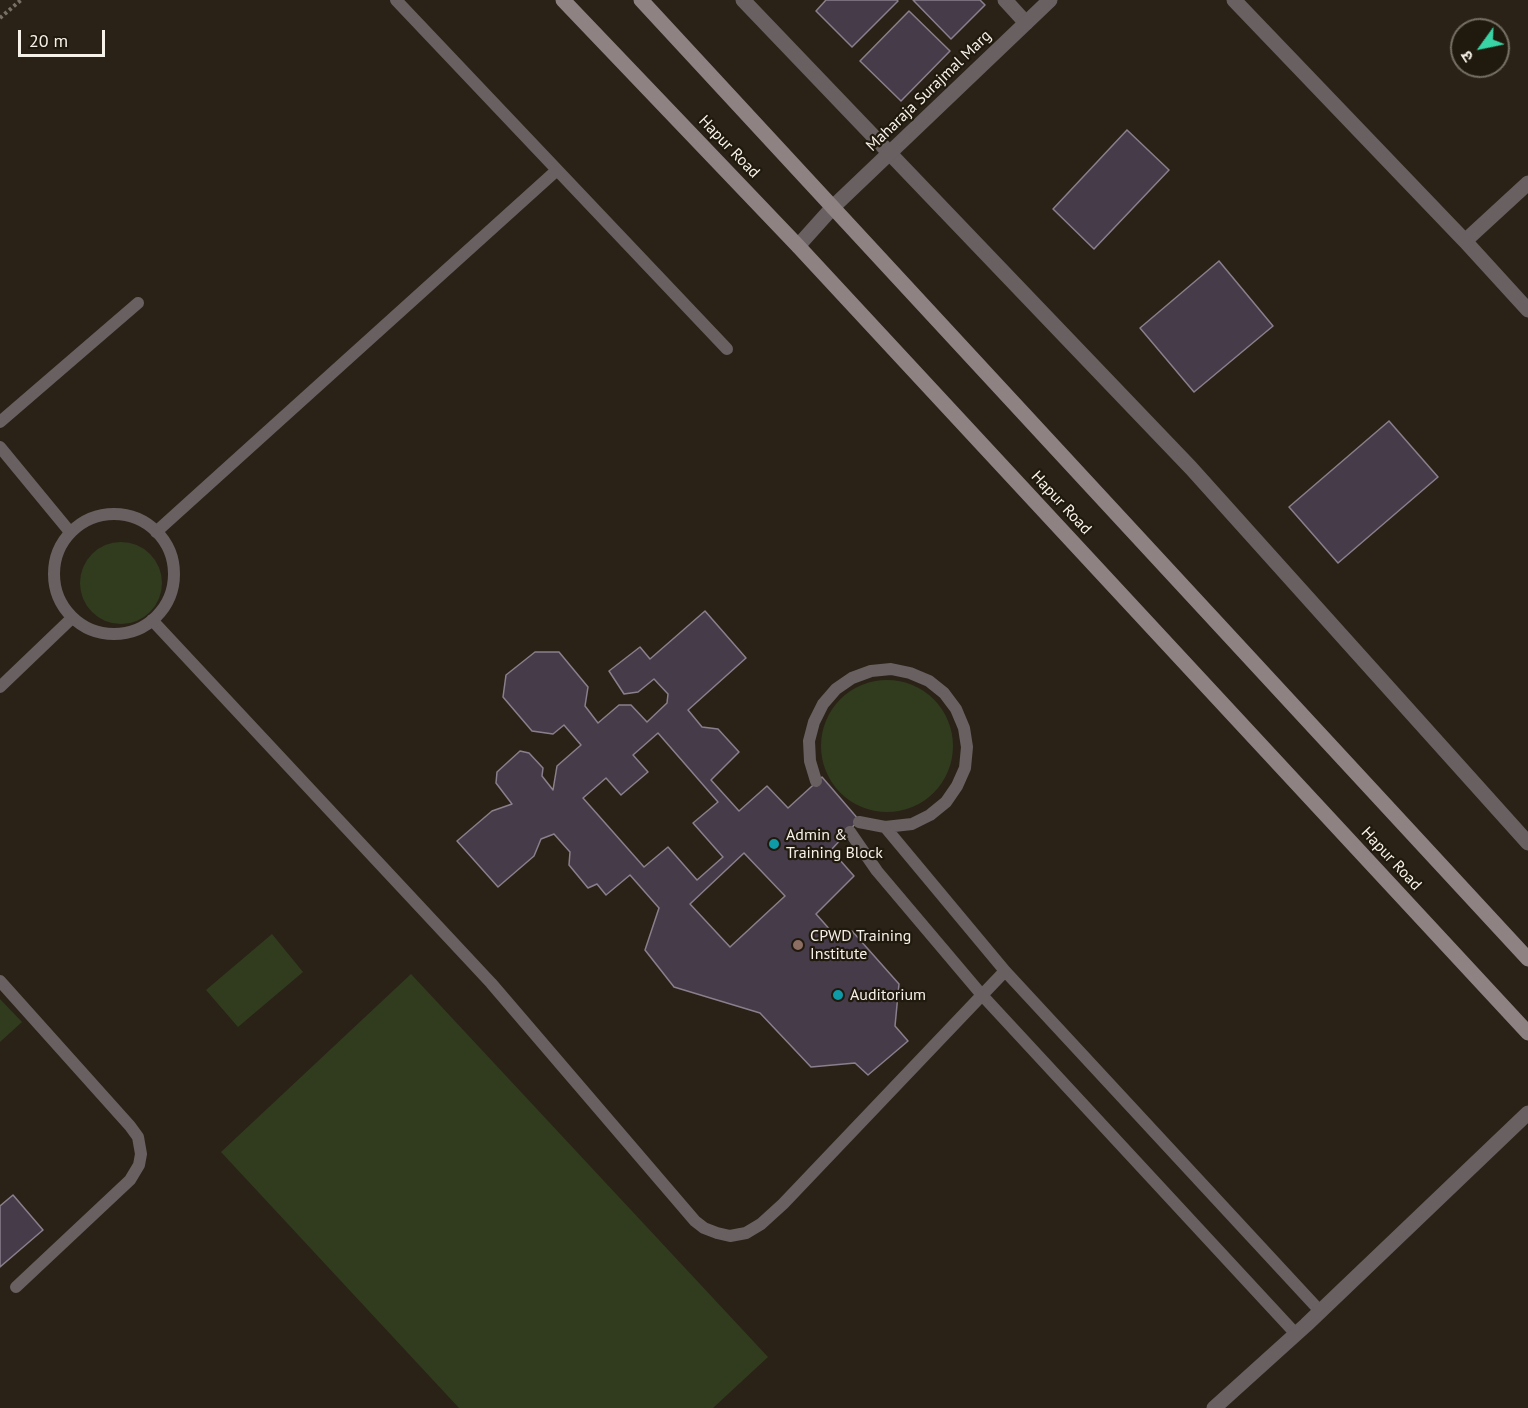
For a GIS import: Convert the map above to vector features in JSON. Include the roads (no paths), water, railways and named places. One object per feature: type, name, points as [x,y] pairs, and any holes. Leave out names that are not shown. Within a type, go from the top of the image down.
[{"type":"main road","name":"Hapur Road","points":[[563,0],[798,246],[1528,1034]]},
{"type":"main road","name":"Hapur Road","points":[[641,0],[1528,959]]},
{"type":"street","points":[[743,0],[1191,468],[1528,843]]},
{"type":"street","points":[[1005,0],[1026,23]]},
{"type":"street","name":"Maharaja Surajmal Marg","points":[[798,246],[833,207],[1050,0]]},
{"type":"street","points":[[1234,0],[1528,310]]},
{"type":"street","points":[[1465,241],[1528,183]]},
{"type":"street","points":[[1214,1408],[1320,1311],[1528,1113]]},
{"type":"lane","points":[[396,0],[727,349]]},
{"type":"lane","points":[[156,532],[557,170]]},
{"type":"lane","points":[[0,422],[138,303]]},
{"type":"lane","points":[[0,447],[70,532]]},
{"type":"lane","points":[[104,514],[122,514],[141,520],[156,532],[167,547],[173,565],[173,584],[168,601],[152,620],[142,628],[124,634],[105,634],[87,628],[72,618],[60,602],[54,585],[54,566],[59,548],[70,532],[85,520],[104,514]]},
{"type":"lane","points":[[0,687],[72,618]]},
{"type":"lane","points":[[152,620],[491,984],[704,1228],[730,1236],[746,1233],[761,1224],[783,1204],[1005,971]]},
{"type":"lane","points":[[816,781],[810,761],[809,741],[814,722],[823,704],[836,689],[852,678],[871,671],[891,669],[910,673],[929,681],[944,693],[956,709],[964,728],[967,747],[965,768],[946,802],[930,815],[912,824],[855,827],[877,871],[981,994],[1295,1333]]},
{"type":"lane","points":[[885,827],[1005,971],[1320,1311]]},
{"type":"lane","points":[[0,981],[130,1126],[138,1137],[141,1154],[140,1165],[130,1180],[16,1287]]},
{"type":"place","name":"Admin & Training Block","points":[[774,844]]},
{"type":"place","name":"CPWD Training Institute","points":[[798,945]]},
{"type":"place","name":"Auditorium","points":[[838,995]]}]
